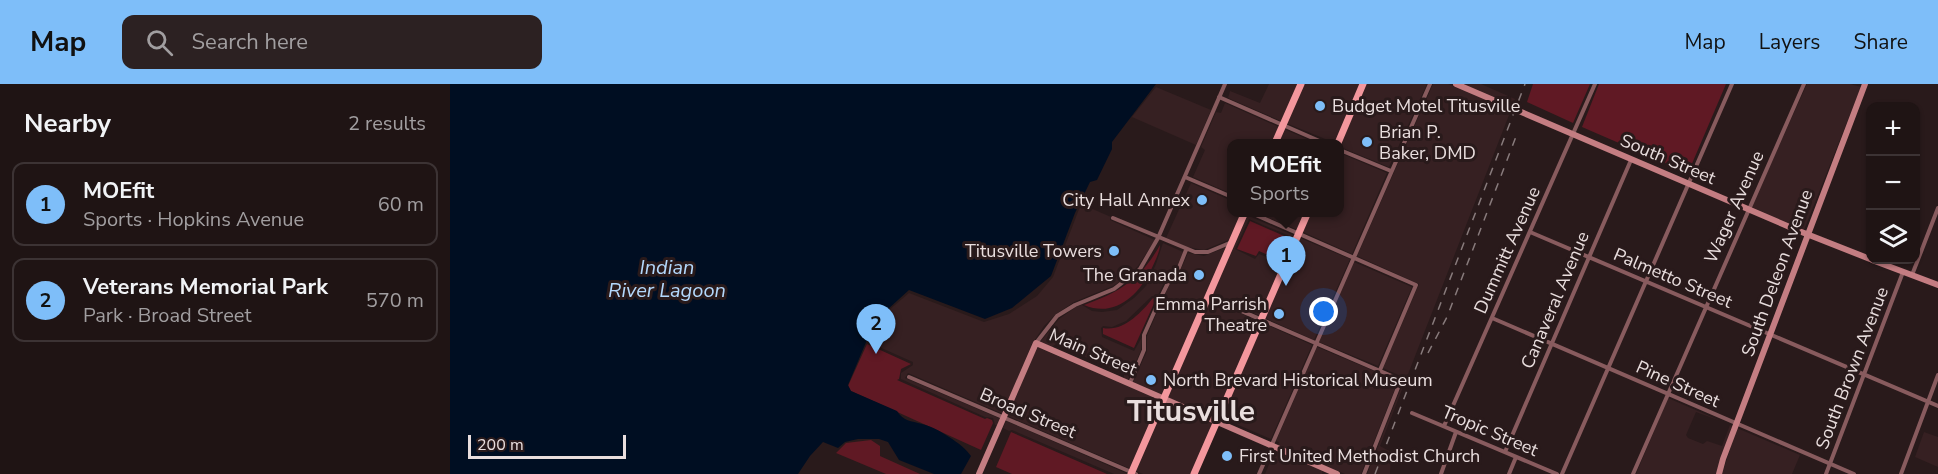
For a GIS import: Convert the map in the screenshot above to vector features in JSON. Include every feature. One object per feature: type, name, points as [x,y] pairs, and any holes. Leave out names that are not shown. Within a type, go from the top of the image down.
[{"type":"main road","points":[[1277,139],[1301,84]]},
{"type":"main road","points":[[1340,139],[1364,84]]},
{"type":"main road","points":[[1133,474],[1208,297],[1245,217]]},
{"type":"main road","points":[[1194,474],[1306,217]]},
{"type":"street","points":[[979,474],[1036,344],[1057,316],[1075,305],[1114,289],[1140,268],[1158,238],[1225,84]]},
{"type":"street","points":[[1259,474],[1430,84]]},
{"type":"street","name":"South Street","points":[[1456,84],[1631,160],[1866,257]]},
{"type":"street","name":"Dummitt Avenue","points":[[1444,426],[1595,84]]},
{"type":"street","points":[[1562,474],[1732,84]]},
{"type":"street","name":"Wager Avenue","points":[[1633,474],[1804,84]]},
{"type":"street","name":"South Deleon Avenue","points":[[1719,474],[1864,84]]},
{"type":"street","points":[[1219,97],[1313,139]]},
{"type":"street","points":[[1344,152],[1390,171]]},
{"type":"street","name":"Canaveral Avenue","points":[[1505,452],[1631,160]]},
{"type":"street","points":[[1185,177],[1227,195]]},
{"type":"street","points":[[1912,275],[1938,208]]},
{"type":"street","points":[[1257,217],[1416,285],[1380,370]]},
{"type":"street","points":[[1113,218],[1186,250],[1204,253],[1233,241]]},
{"type":"street","name":"Palmetto Street","points":[[1530,232],[1938,406]]},
{"type":"street","points":[[1130,384],[1144,350],[1144,335],[1160,298],[1178,270],[1186,250]]},
{"type":"street","name":"South Street","points":[[1883,264],[1938,285]]},
{"type":"street","name":"South Brown Avenue","points":[[1826,474],[1862,374],[1903,272]]},
{"type":"street","points":[[1208,297],[1401,380],[1364,474]]},
{"type":"street","name":"Pine Street","points":[[1492,318],[1854,474]]},
{"type":"street","name":"Main Street","points":[[1036,344],[1326,472],[1337,474]]},
{"type":"street","points":[[1901,474],[1938,375]]},
{"type":"street","name":"Broad Street","points":[[909,377],[1133,474]]},
{"type":"street","name":"Tropic Street","points":[[1412,413],[1557,474]]},
{"type":"street","points":[[1441,474],[1456,432]]},
{"type":"street","points":[[1509,474],[1516,457]]},
{"type":"shaded area","points":[[1269,84],[1298,84],[1281,121],[1228,98],[1230,91],[1260,103]]},
{"type":"shaded area","points":[[1304,84],[1360,84],[1337,139],[1325,139],[1286,123]]},
{"type":"shaded area","points":[[1366,84],[1427,84],[1389,167],[1344,149],[1343,139]]},
{"type":"shaded area","points":[[1433,84],[1448,84],[1511,110],[1380,446],[1391,452],[1390,474],[1367,474],[1405,378],[1383,368],[1419,284],[1357,256]]},
{"type":"shaded area","points":[[1463,84],[1481,84],[1515,99],[1513,105]]},
{"type":"shaded area","points":[[1533,84],[1590,84],[1573,123],[1527,102]]},
{"type":"shaded area","points":[[1599,84],[1726,84],[1688,173],[1582,127]]},
{"type":"shaded area","points":[[1807,84],[1850,84],[1861,87],[1804,230],[1751,207]]},
{"type":"shaded area","points":[[1156,87],[1211,110],[1196,145],[1132,117]]},
{"type":"shaded area","points":[[1225,103],[1279,127],[1274,139],[1227,139],[1227,192],[1193,177],[1205,150],[1201,147],[1216,112],[1221,113]]},
{"type":"shaded area","points":[[1284,129],[1307,139],[1280,139]]},
{"type":"shaded area","points":[[1344,155],[1387,173],[1352,254],[1303,232],[1309,217],[1344,217]]},
{"type":"shaded area","points":[[1191,183],[1227,199],[1227,217],[1240,217],[1231,239],[1204,250],[1187,247],[1166,238]]},
{"type":"shaded area","points":[[1081,204],[1155,240],[1138,266],[1127,277],[1113,286],[1074,302],[1056,314],[1044,326],[1032,344],[1003,414],[908,373],[905,378],[1001,419],[998,426],[995,425],[993,418],[985,417],[901,379],[901,373],[913,365],[913,362],[868,342],[874,329],[888,311],[909,293],[984,322],[1009,314],[1037,296],[1053,277]]},
{"type":"shaded area","points":[[1246,217],[1252,217],[1295,236],[1260,316],[1212,295]],"holes":[[[1249,219],[1292,237],[1293,240],[1282,263],[1259,254],[1255,259],[1235,249]]]},
{"type":"shaded area","points":[[1267,217],[1303,217],[1298,230]]},
{"type":"shaded area","points":[[1250,221],[1291,239],[1281,261],[1259,251],[1256,256],[1237,249]]},
{"type":"shaded area","points":[[1300,238],[1350,259],[1314,340],[1265,318]]},
{"type":"shaded area","points":[[1163,243],[1183,252],[1176,269],[1166,279],[1157,297],[1152,296],[1126,321],[1112,327],[1103,326],[1101,328],[1102,337],[1134,351],[1142,337],[1141,350],[1128,380],[1124,378],[1124,374],[1056,344],[1052,347],[1040,342],[1059,319],[1076,307],[1082,305],[1092,311],[1102,312],[1117,310],[1134,298],[1146,286]]},
{"type":"shaded area","points":[[1160,245],[1146,280],[1132,296],[1124,302],[1105,309],[1084,305],[1128,283],[1145,267]]},
{"type":"shaded area","points":[[1227,247],[1162,395],[1133,382],[1147,351],[1147,336],[1162,300],[1188,253],[1204,256]]},
{"type":"shaded area","points":[[1354,262],[1412,287],[1378,366],[1319,342]]},
{"type":"shaded area","points":[[1153,298],[1156,299],[1134,348],[1103,334],[1103,328],[1118,327],[1131,320]]},
{"type":"shaded area","points":[[1210,300],[1258,321],[1216,418],[1167,397]]},
{"type":"shaded area","points":[[1263,323],[1312,345],[1271,439],[1222,418]]},
{"type":"shaded area","points":[[867,344],[911,364],[901,369],[897,380],[992,420],[993,423],[981,450],[851,391],[848,386]]},
{"type":"shaded area","points":[[1037,347],[1160,400],[1131,469],[1008,416]]},
{"type":"shaded area","points":[[1317,347],[1398,381],[1361,474],[1345,474],[1278,445],[1279,442],[1276,441]]},
{"type":"shaded area","points":[[1668,398],[1721,421],[1696,412],[1686,435],[1688,438],[1703,444],[1707,441],[1722,446],[1730,425],[1732,426],[1717,474],[1636,474]]},
{"type":"shaded area","points":[[1165,403],[1213,423],[1191,474],[1143,474],[1136,471]]},
{"type":"shaded area","points":[[1006,421],[1128,474],[1114,474],[1012,430],[1009,431],[1003,428]]},
{"type":"shaded area","points":[[1737,428],[1800,455],[1792,474],[1722,474]]},
{"type":"shaded area","points":[[1011,432],[1107,474],[1012,474],[996,467]]},
{"type":"shaded area","points":[[1924,432],[1938,437],[1938,467],[1915,457]]},
{"type":"shaded area","points":[[871,440],[880,446],[880,456],[920,474],[886,474],[836,453],[846,443]]},
{"type":"shaded area","points":[[1275,450],[1323,471],[1322,474],[1265,474]]},
{"type":"water","name":"Indian River Lagoon","points":[[450,84],[1156,84],[1112,142],[1112,149],[1097,180],[1090,182],[1075,213],[1051,276],[1012,308],[985,319],[909,290],[887,310],[872,328],[848,385],[851,391],[956,441],[971,456],[961,474],[934,474],[899,460],[888,442],[879,439],[858,439],[845,442],[838,448],[823,442],[798,474],[450,474]]},
{"type":"railway","points":[[1375,474],[1525,84]]},
{"type":"railway","points":[[1428,353],[1447,317],[1517,134]]},
{"type":"place","name":"Budget Motel Titusville","points":[[1320,106]]},
{"type":"place","name":"Brian P. Baker, DMD","points":[[1367,142]]},
{"type":"place","name":"City Hall Annex","points":[[1202,200]]},
{"type":"place","name":"Titusville Towers","points":[[1114,251]]},
{"type":"place","name":"The Granada","points":[[1199,275]]},
{"type":"place","name":"MOEfit","points":[[1286,286]]},
{"type":"place","name":"Emma Parrish Theatre","points":[[1279,314]]},
{"type":"place","name":"Veterans Memorial Park","points":[[876,354]]},
{"type":"place","name":"North Brevard Historical Museum","points":[[1151,380]]},
{"type":"place","name":"First United Methodist Church","points":[[1227,456]]},
{"type":"district","name":"Titusville","points":[[1191,411]]}]
